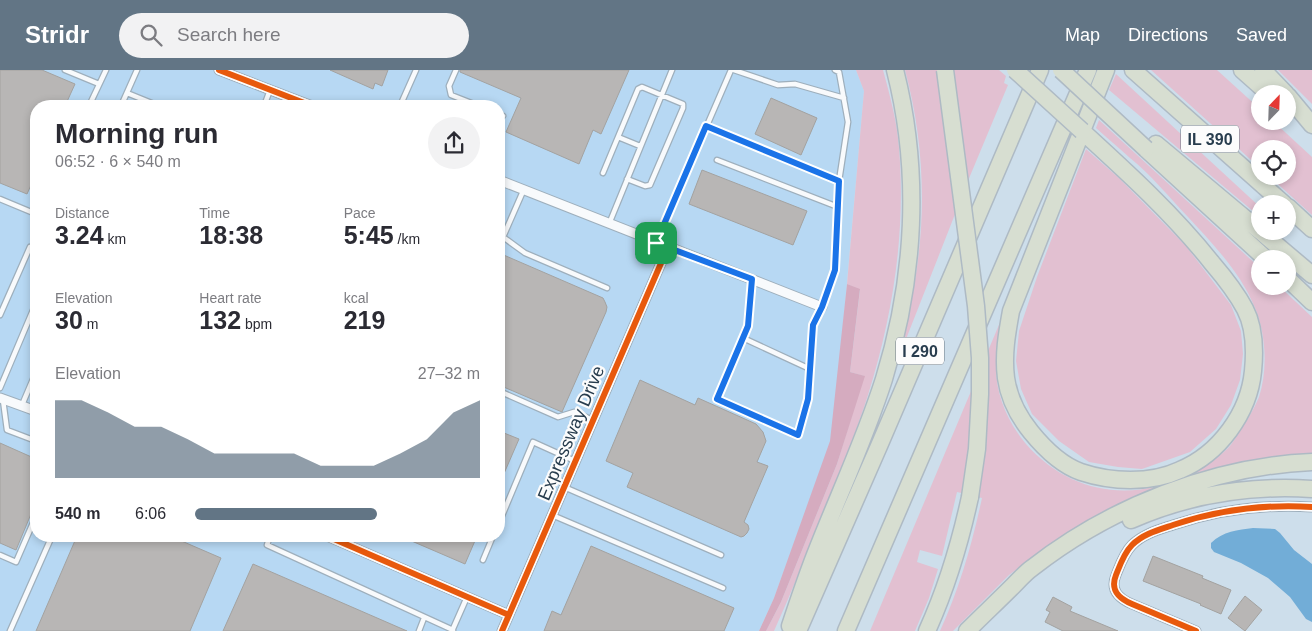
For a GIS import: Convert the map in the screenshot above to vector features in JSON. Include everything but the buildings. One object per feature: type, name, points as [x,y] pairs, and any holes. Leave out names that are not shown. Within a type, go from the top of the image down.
[{"type":"highway","points":[[788,631],[815,554],[851,468],[884,379],[897,332],[906,285],[911,222],[912,168],[904,104],[895,70]]},
{"type":"highway","points":[[927,631],[940,602],[956,556],[970,497],[977,450],[980,394],[980,358],[976,306],[945,70]]},
{"type":"highway","points":[[1015,70],[1111,158],[1175,219],[1231,286],[1246,310],[1253,334],[1254,356],[1251,386],[1244,407],[1229,431],[1213,449],[1180,470],[1161,476],[1129,480],[1103,478],[1079,471],[1053,456],[1021,420],[1011,400],[1006,378],[1006,338],[1011,311],[1080,132],[1106,70]]},
{"type":"highway","name":"I 290","points":[[798,631],[1008,145],[1038,70]]},
{"type":"highway","points":[[1061,70],[1151,147],[1251,224]]},
{"type":"highway","points":[[1071,70],[1257,250]]},
{"type":"highway","name":"I 290","points":[[846,631],[1088,70]]},
{"type":"highway","points":[[1242,70],[1259,85]]},
{"type":"highway","points":[[1263,70],[1277,85]]},
{"type":"highway","name":"IL 390","points":[[1135,72],[1274,195]]},
{"type":"highway","points":[[1296,106],[1312,125]]},
{"type":"highway","points":[[1296,117],[1312,132]]},
{"type":"highway","points":[[1296,214],[1312,229]]},
{"type":"highway","points":[[1271,240],[1312,275]]},
{"type":"highway","points":[[1296,287],[1312,302]]},
{"type":"highway","points":[[967,631],[1030,569],[1057,549],[1113,517],[1181,487],[1242,471],[1312,462]]},
{"type":"highway","points":[[1012,587],[1088,541],[1152,511],[1189,499],[1226,492],[1268,488],[1312,488]]},
{"type":"street","points":[[219,70],[296,100]]},
{"type":"street","points":[[505,182],[822,307]]},
{"type":"street","name":"Expressway Drive","points":[[502,631],[668,247]]},
{"type":"street","points":[[1,398],[30,408]]},
{"type":"street","points":[[1196,631],[1125,601],[1117,594],[1113,586],[1114,581],[1130,546],[1144,535],[1201,516],[1268,506],[1312,507]]},
{"type":"street","points":[[340,542],[509,615]]},
{"type":"lane","points":[[65,70],[99,84]]},
{"type":"lane","points":[[92,100],[106,70]]},
{"type":"lane","points":[[124,100],[137,70]]},
{"type":"lane","points":[[403,100],[416,70]]},
{"type":"lane","points":[[456,70],[449,86],[451,94],[465,100]]},
{"type":"lane","points":[[609,224],[672,70]]},
{"type":"lane","points":[[656,243],[732,70],[778,85],[795,84],[844,98]]},
{"type":"lane","points":[[752,279],[748,326],[717,399],[798,435],[808,399],[813,325],[822,307],[835,270],[839,181],[848,122],[840,72],[835,70]]},
{"type":"lane","points":[[603,173],[638,89],[642,87],[682,104],[683,108],[650,185],[645,186],[627,179]]},
{"type":"lane","points":[[266,100],[270,90]]},
{"type":"lane","points":[[127,93],[144,100]]},
{"type":"lane","points":[[706,126],[839,181]]},
{"type":"lane","points":[[618,137],[640,146]]},
{"type":"lane","points":[[716,160],[838,207]]},
{"type":"lane","points":[[505,229],[524,189]]},
{"type":"lane","points":[[0,199],[30,212]]},
{"type":"lane","points":[[505,240],[525,253],[607,288]]},
{"type":"lane","points":[[0,315],[30,247]]},
{"type":"lane","points":[[0,388],[30,317]]},
{"type":"lane","points":[[743,338],[810,369]]},
{"type":"lane","points":[[22,405],[30,386]]},
{"type":"lane","points":[[505,394],[558,417],[574,412],[593,420]]},
{"type":"lane","points":[[1,398],[7,430],[30,439]]},
{"type":"lane","points":[[505,510],[533,442],[575,461]]},
{"type":"lane","points":[[564,487],[721,555]]},
{"type":"lane","points":[[552,515],[723,588]]},
{"type":"lane","points":[[0,556],[16,562],[30,530]]},
{"type":"lane","points":[[10,631],[49,542]]},
{"type":"lane","points":[[267,542],[266,545],[453,630],[467,597]]},
{"type":"lane","points":[[483,560],[490,542]]},
{"type":"lane","points":[[419,631],[424,618]]},
{"type":"shaded area","points":[[0,70],[856,70],[864,91],[831,441],[774,598],[759,631],[0,631]]},
{"type":"shaded area","points":[[856,70],[883,70],[897,128],[901,179],[901,211],[891,304],[877,365],[850,447],[774,631],[766,631],[781,602],[837,464],[864,376],[850,372],[860,290],[847,284],[864,91]]},
{"type":"shaded area","points":[[905,70],[999,70],[1006,76],[1004,83],[1008,85],[899,357],[918,259],[922,204],[920,150]]},
{"type":"shaded area","points":[[1151,70],[1217,70],[1251,101],[1251,130],[1283,130],[1294,140],[1251,140],[1251,160]]},
{"type":"shaded area","points":[[1278,70],[1312,70],[1312,104],[1296,88],[1296,85],[1293,85]]},
{"type":"shaded area","points":[[1116,74],[1251,199],[1251,209],[1109,90]]},
{"type":"shaded area","points":[[1099,120],[1251,260],[1251,295],[1289,295],[1312,317],[1312,455],[1089,521],[1045,548],[1009,575],[953,631],[940,631],[965,565],[982,498],[957,492],[942,556],[920,550],[917,562],[938,569],[929,598],[915,631],[870,631],[1001,320],[996,354],[996,376],[1000,397],[1008,417],[1026,444],[1043,461],[1062,474],[1082,483],[1103,489],[1146,489],[1190,474],[1219,456],[1228,448],[1242,429],[1257,402],[1262,386],[1265,364],[1262,329],[1255,308],[1242,283],[1216,248],[1160,186],[1096,128]]},
{"type":"shaded area","points":[[1296,142],[1312,157],[1312,215],[1296,200],[1296,195],[1290,195],[1279,185],[1296,185]]},
{"type":"shaded area","points":[[1086,149],[1120,179],[1186,246],[1231,305],[1241,331],[1243,354],[1240,380],[1231,405],[1216,429],[1190,452],[1142,469],[1089,462],[1059,441],[1032,414],[1021,389],[1016,361],[1019,331],[1037,277]]},
{"type":"shaded area","points":[[847,284],[860,289],[850,372],[865,376],[837,464],[781,602],[766,631],[759,631],[774,598],[830,441]]},
{"type":"shaded area","points":[[1253,528],[1275,529],[1294,550],[1312,564],[1312,622],[1306,619],[1290,597],[1268,578],[1241,563],[1214,552],[1211,548],[1211,543],[1221,536]]},
{"type":"cycle path","points":[[219,70],[296,100]]},
{"type":"cycle path","points":[[502,631],[668,247]]},
{"type":"cycle path","points":[[1196,631],[1127,602],[1116,593],[1114,580],[1124,555],[1129,548],[1146,535],[1207,515],[1259,507],[1312,507]]},
{"type":"cycle path","points":[[341,542],[509,615]]},
{"type":"route","points":[[706,126],[839,181],[835,270],[822,307],[813,325],[808,399],[798,435],[717,399],[748,326],[752,279],[656,243],[706,126]]}]
